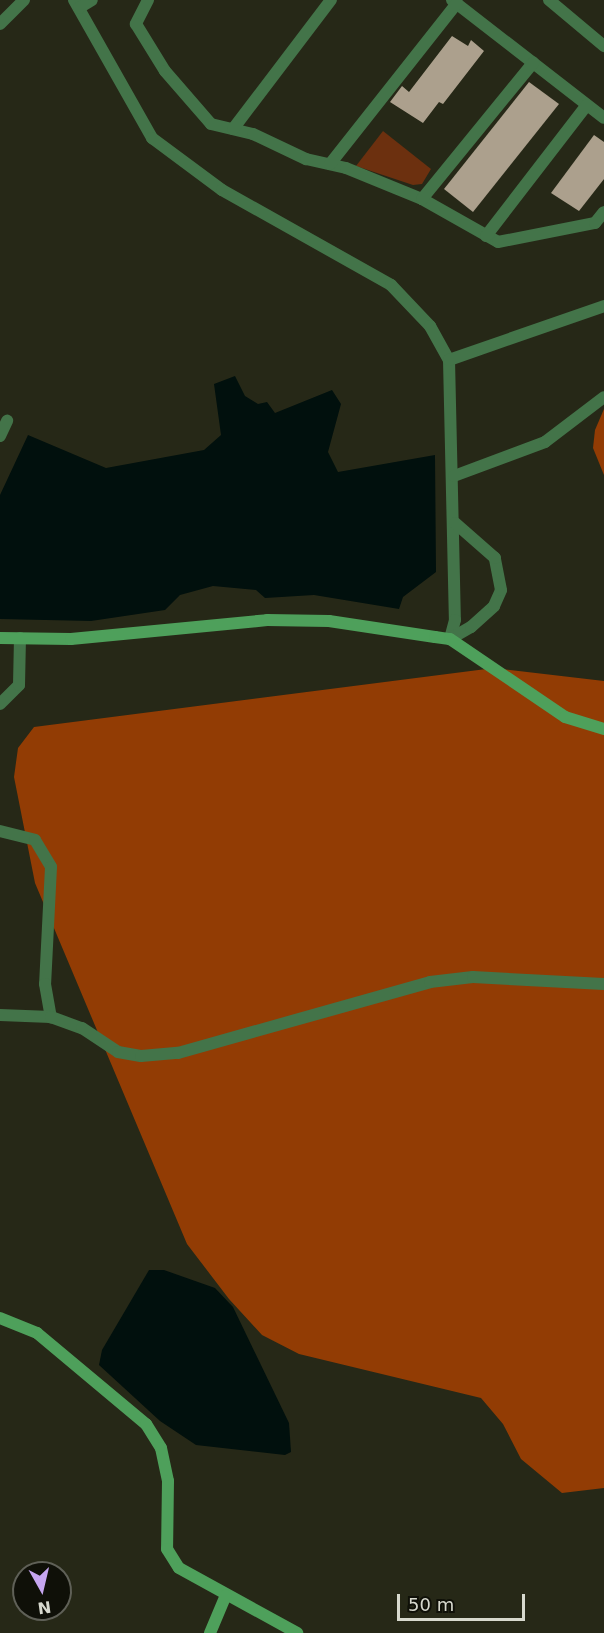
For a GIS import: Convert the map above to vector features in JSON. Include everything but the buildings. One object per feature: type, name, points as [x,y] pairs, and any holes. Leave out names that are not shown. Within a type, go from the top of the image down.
[{"type":"street","points":[[0,24],[24,0]]},
{"type":"street","points":[[92,0],[77,4],[152,138],[222,190],[391,285],[430,326],[449,360],[454,476],[456,620],[450,639]]},
{"type":"street","points":[[148,0],[136,24],[165,71],[211,124],[253,134],[306,159],[330,164],[422,198],[498,242],[595,223],[604,212]]},
{"type":"street","points":[[232,129],[331,0]]},
{"type":"street","points":[[549,0],[604,46]]},
{"type":"street","points":[[330,164],[454,2],[604,118]]},
{"type":"street","points":[[422,198],[533,63]]},
{"type":"street","points":[[486,236],[588,105]]},
{"type":"street","points":[[449,360],[604,306]]},
{"type":"street","points":[[454,476],[545,442],[604,397]]},
{"type":"street","points":[[0,436],[7,421]]},
{"type":"street","points":[[450,639],[471,627],[494,606],[501,590],[495,558],[454,523]]},
{"type":"street","points":[[0,638],[82,639],[267,620],[329,621],[450,639],[565,717],[604,729]]},
{"type":"street","points":[[0,704],[19,685],[20,638]]},
{"type":"street","points":[[0,831],[35,840],[51,867],[45,984],[51,1017]]},
{"type":"street","points":[[0,1015],[51,1017],[82,1028],[118,1052],[141,1056],[178,1053],[430,982],[473,977],[604,984]]},
{"type":"street","points":[[0,1318],[37,1333],[146,1424],[161,1448],[168,1481],[167,1549],[179,1568],[297,1633]]},
{"type":"street","points":[[210,1633],[226,1595]]},
{"type":"shaded area","points":[[383,131],[431,169],[422,184],[413,185],[356,166]]},
{"type":"shaded area","points":[[235,376],[245,396],[258,404],[267,402],[275,413],[332,390],[341,404],[328,452],[338,472],[435,455],[436,572],[403,597],[399,609],[314,595],[265,598],[256,590],[213,586],[180,595],[165,610],[91,621],[0,619],[0,495],[28,435],[106,468],[204,450],[221,435],[214,384]]},
{"type":"shaded area","points":[[604,409],[604,475],[593,448],[595,430]]},
{"type":"shaded area","points":[[494,668],[604,681],[604,1488],[562,1493],[521,1459],[503,1424],[481,1398],[299,1354],[262,1335],[229,1299],[187,1244],[35,883],[14,777],[18,748],[34,727]]},
{"type":"shaded area","points":[[149,1270],[164,1270],[215,1288],[233,1307],[289,1423],[291,1452],[285,1455],[196,1445],[160,1421],[99,1365],[102,1350]]}]
